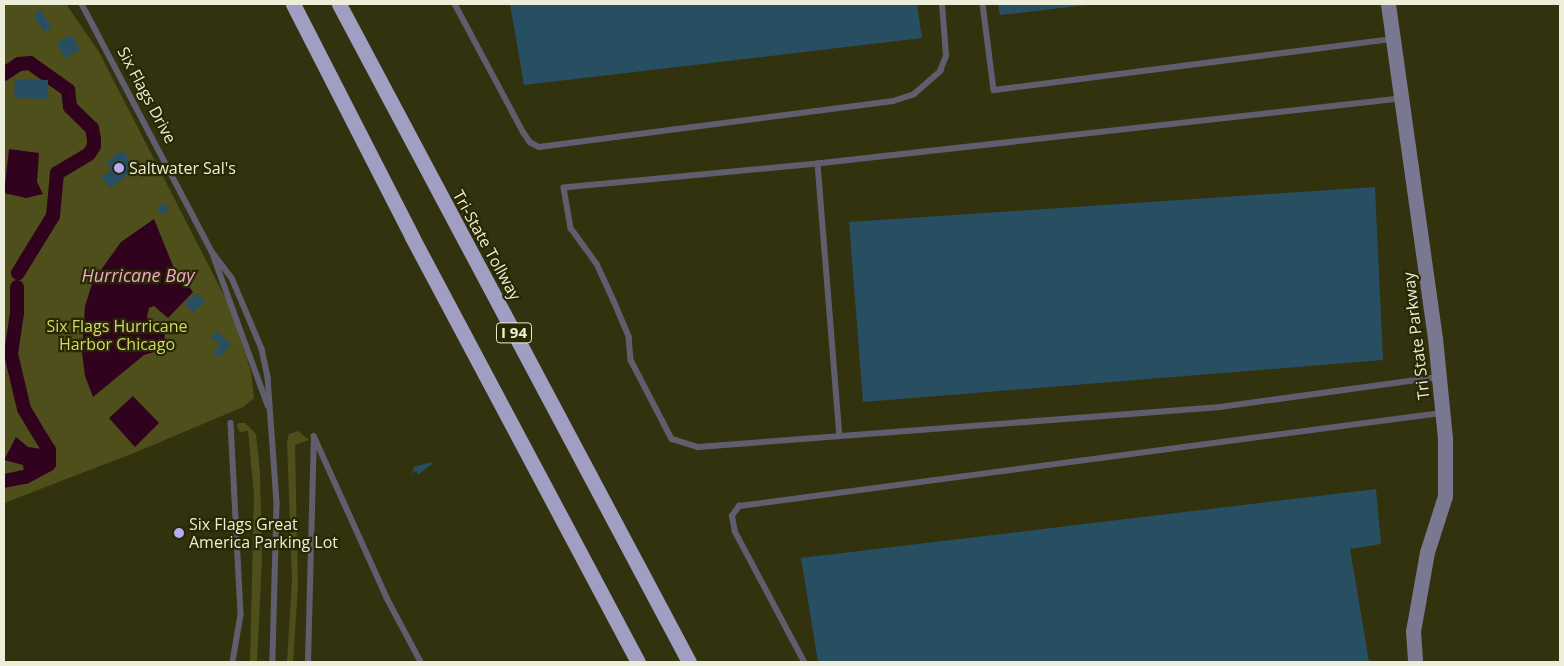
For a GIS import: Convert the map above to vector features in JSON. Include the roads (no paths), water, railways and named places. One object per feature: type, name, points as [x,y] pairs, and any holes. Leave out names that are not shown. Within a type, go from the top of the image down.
[{"type":"highway","name":"I 94","points":[[293,4],[412,237],[638,662]]},
{"type":"highway","name":"Tri-State Tollway","points":[[339,4],[689,662]]},
{"type":"street","name":"Tri State Parkway","points":[[1388,4],[1439,377],[1446,496],[1427,552],[1413,631],[1415,662]]},
{"type":"lane","name":"Six Flags Drive","points":[[82,4],[213,253],[269,407]]},
{"type":"lane","points":[[455,4],[524,133],[530,142],[539,146],[893,101],[914,94],[940,71],[946,56],[942,4]]},
{"type":"lane","points":[[983,4],[994,90],[1393,39]]},
{"type":"lane","points":[[1402,98],[818,164],[564,188],[572,228],[600,272],[629,337],[631,360],[672,439],[698,447],[1220,407],[1439,377]]},
{"type":"lane","points":[[818,164],[840,436]]},
{"type":"lane","name":"Six Flags Drive","points":[[213,253],[232,278],[257,334],[268,377],[277,504],[272,662]]},
{"type":"lane","points":[[804,662],[735,532],[732,516],[739,506],[1442,413]]},
{"type":"lane","points":[[231,423],[241,615],[233,662]]},
{"type":"lane","points":[[308,662],[314,436],[387,598],[421,662]]},
{"type":"water","points":[[9,149],[39,153],[37,182],[43,194],[26,198],[4,193]]},
{"type":"water","name":"Hurricane Bay","points":[[154,219],[173,266],[193,292],[168,318],[154,306],[149,308],[147,317],[150,324],[165,326],[164,349],[144,355],[93,397],[85,376],[82,352],[85,306],[93,281],[121,242]]},
{"type":"water","points":[[133,396],[159,423],[135,447],[109,418]]},
{"type":"water","points":[[16,437],[28,447],[49,450],[49,464],[25,477],[23,465],[4,460]]},
{"type":"waterway","points":[[4,74],[19,64],[30,63],[68,90],[70,107],[92,128],[94,139],[94,146],[89,154],[57,173],[53,216],[18,273]]},
{"type":"waterway","points":[[17,287],[17,313],[11,354],[24,409],[37,431]]},
{"type":"waterway","points":[[4,481],[25,477],[49,464],[49,450],[39,434]]},
{"type":"place","name":"Saltwater Sal's","points":[[119,168]]},
{"type":"place","name":"Six Flags Great America Parking Lot","points":[[179,533]]},
{"type":"park label","name":"Six Flags Hurricane Harbor Chicago","points":[[117,335]]}]
